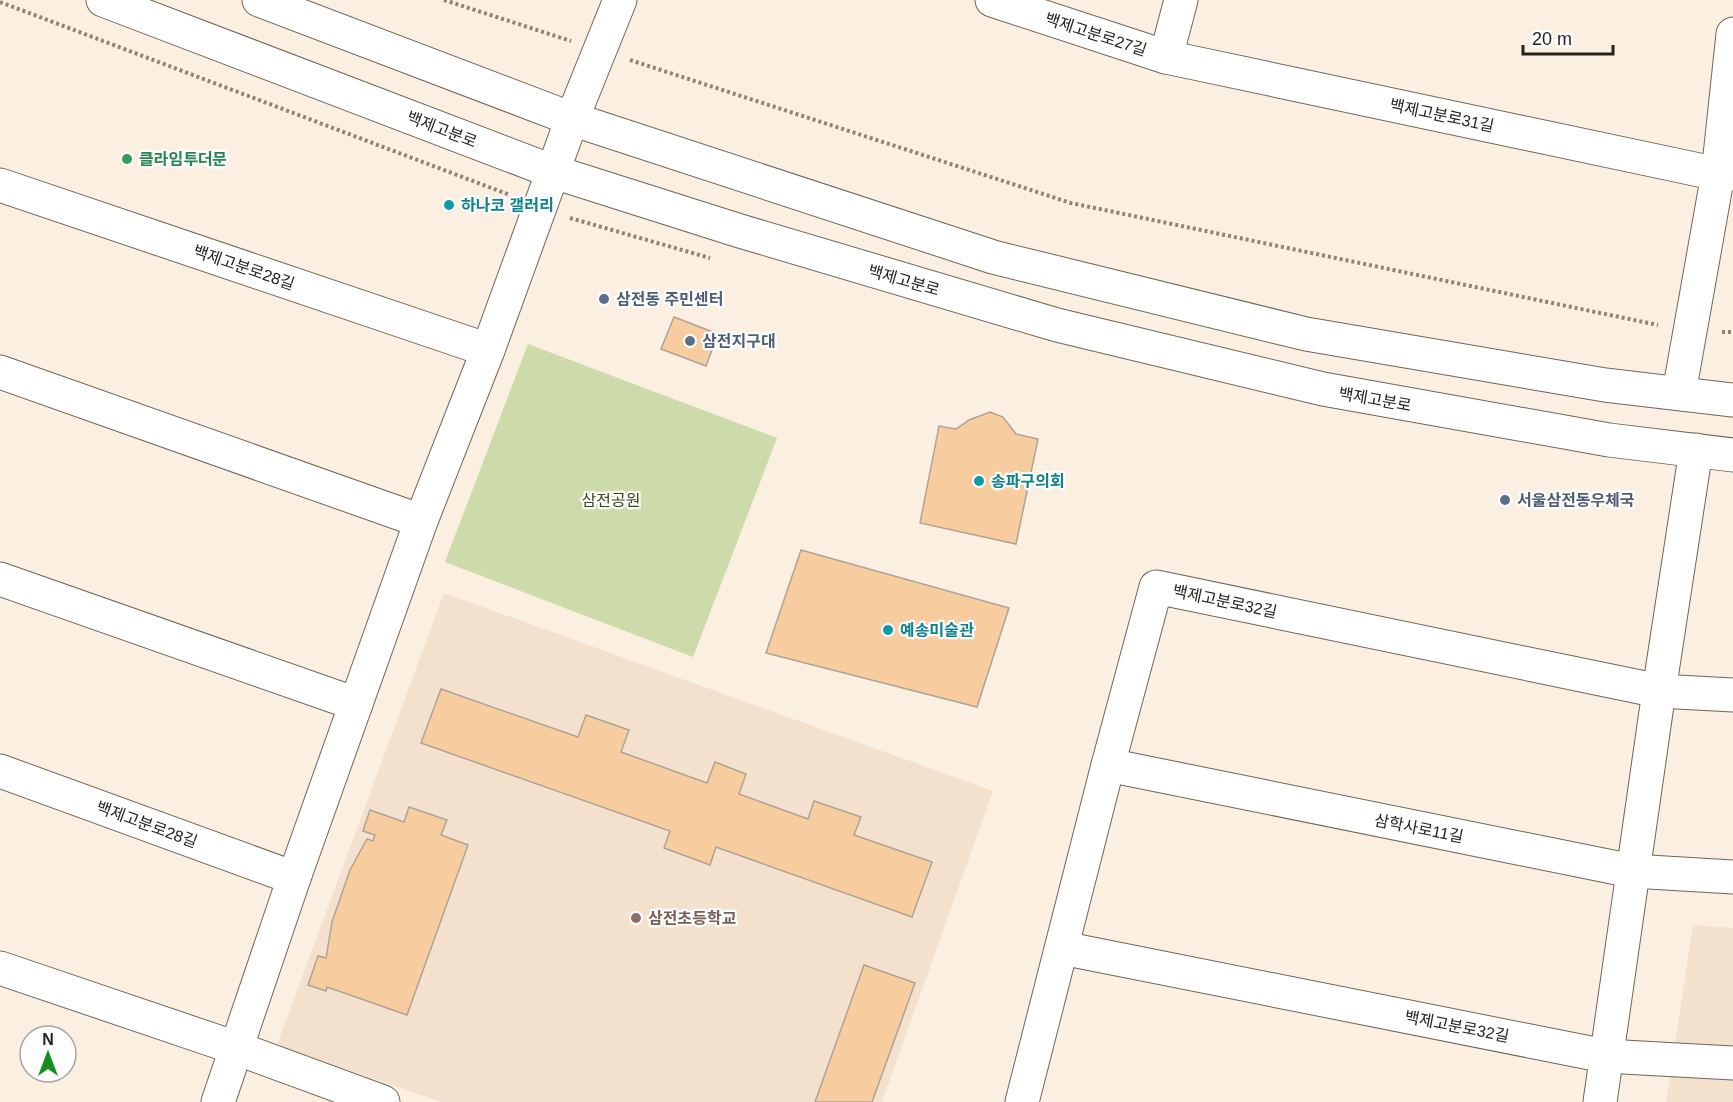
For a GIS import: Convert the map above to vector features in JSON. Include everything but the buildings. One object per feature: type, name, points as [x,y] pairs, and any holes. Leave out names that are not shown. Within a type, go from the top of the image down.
[{"type":"street","name":"백제고분로","points":[[104,0],[554,172],[740,231],[1068,328],[1323,389],[1609,440],[1733,455]]},
{"type":"street","points":[[259,0],[572,119],[993,257],[1306,334],[1605,385],[1733,400]]},
{"type":"street","points":[[218,1102],[294,878],[421,522],[488,350],[572,119],[620,0]]},
{"type":"street","name":"백제고분로27길","points":[[992,0],[1166,57]]},
{"type":"street","points":[[1166,57],[1181,0]]},
{"type":"street","points":[[1679,393],[1690,330],[1726,174],[1733,34]]},
{"type":"street","name":"백제고분로31길","points":[[1166,57],[1726,174]]},
{"type":"street","name":"백제고분로28길","points":[[0,184],[488,350]]},
{"type":"street","points":[[0,372],[421,522]]},
{"type":"street","points":[[1600,1102],[1632,871],[1696,450]]},
{"type":"street","points":[[0,579],[356,704]]},
{"type":"street","name":"백제고분로32길","points":[[1022,1102],[1156,587],[1659,691],[1733,695]]},
{"type":"street","name":"삼학사로11길","points":[[1108,765],[1632,871],[1733,877]]},
{"type":"street","name":"백제고분로28길","points":[[0,771],[294,878]]},
{"type":"street","name":"백제고분로32길","points":[[1062,948],[1605,1056],[1733,1063]]},
{"type":"street","points":[[0,968],[236,1048],[383,1102]]},
{"type":"path","points":[[444,0],[1071,203],[1690,330],[1733,332]]},
{"type":"shaded area","name":"삼전초등학교","points":[[444,593],[993,791],[882,1102],[441,1102],[277,1045]]},
{"type":"shaded area","points":[[1693,925],[1733,928],[1733,1102],[1666,1102]]},
{"type":"green space","name":"삼전공원","points":[[528,344],[777,438],[693,657],[445,562]]},
{"type":"place","name":"클라임투더문","points":[[127,159]]},
{"type":"place","name":"하나코 갤러리","points":[[449,205]]},
{"type":"place","name":"삼전동 주민센터","points":[[604,299]]},
{"type":"place","name":"삼전지구대","points":[[690,341]]},
{"type":"place","name":"송파구의회","points":[[979,481]]},
{"type":"place","name":"서울삼전동우체국","points":[[1505,500]]},
{"type":"place","name":"예송미술관","points":[[888,630]]},
{"type":"place","name":"삼전초등학교","points":[[636,918]]}]
